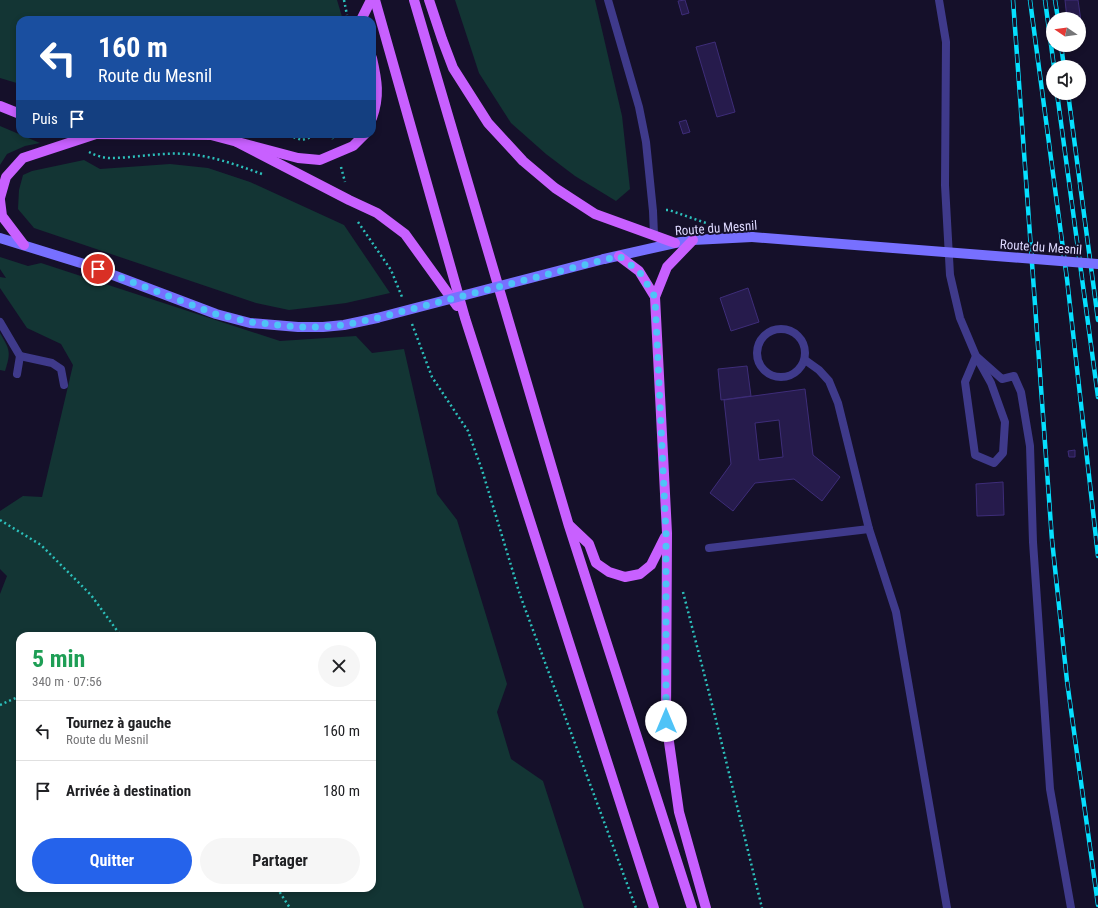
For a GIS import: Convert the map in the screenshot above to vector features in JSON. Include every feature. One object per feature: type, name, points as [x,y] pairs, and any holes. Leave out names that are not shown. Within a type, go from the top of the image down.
[{"type":"main road","points":[[363,16],[371,0]]},
{"type":"main road","points":[[375,0],[465,318],[654,908]]},
{"type":"main road","points":[[414,0],[569,526],[692,908]]},
{"type":"main road","points":[[429,0],[453,68],[488,123],[523,161],[555,188],[595,214],[675,243]]},
{"type":"main road","points":[[376,74],[378,92],[376,104]]},
{"type":"main road","points":[[0,106],[16,112]]},
{"type":"main road","points":[[24,245],[2,216],[0,200],[6,177],[23,158],[84,138]]},
{"type":"main road","points":[[222,138],[298,158],[320,160],[353,146],[361,138]]},
{"type":"main road","points":[[237,142],[377,213],[405,234],[465,318]]},
{"type":"main road","points":[[693,240],[668,267],[655,297],[666,533],[666,721],[679,812],[706,908]]},
{"type":"main road","points":[[619,256],[639,271],[655,297]]},
{"type":"main road","points":[[569,526],[589,544],[596,563],[608,572],[625,577],[640,574],[651,565],[666,533]]},
{"type":"street","name":"Route du Mesnil","points":[[0,238],[84,264],[216,314],[250,322],[298,327],[344,325],[377,318],[604,259],[693,240],[752,237],[1098,264]]},
{"type":"lane","points":[[608,0],[639,107],[646,142],[654,235]]},
{"type":"lane","points":[[939,0],[946,42],[945,185],[950,275],[960,318],[976,356],[991,383],[1005,422],[1003,453],[994,463],[975,455],[965,382],[976,356]]},
{"type":"lane","points":[[0,322],[20,356],[17,374]]},
{"type":"lane","points":[[777,329],[789,330],[800,336],[806,352],[805,360],[796,373],[789,376],[773,376],[761,366],[758,360],[758,344],[762,337],[769,332],[777,329]]},
{"type":"lane","points":[[20,356],[52,363],[61,369],[64,385]]},
{"type":"lane","points":[[976,356],[1002,379],[1014,376],[1021,392],[1030,446],[1033,542],[1050,789],[1071,908]]},
{"type":"lane","points":[[805,360],[819,370],[829,381],[838,403],[869,529],[896,612],[947,908]]},
{"type":"lane","points":[[709,548],[869,529]]},
{"type":"path","points":[[344,0],[347,16]]},
{"type":"path","points":[[296,138],[302,140],[308,138]]},
{"type":"path","points":[[70,143],[98,156],[109,158],[150,154],[187,154],[225,160],[263,174]]},
{"type":"path","points":[[358,221],[391,270],[402,297]]},
{"type":"path","points":[[410,319],[432,377],[468,431],[482,470],[520,595],[636,908]]},
{"type":"path","points":[[0,520],[41,545],[91,595],[118,632]]},
{"type":"path","points":[[0,705],[16,698]]},
{"type":"path","points":[[280,892],[290,908]]},
{"type":"green space","points":[[0,0],[337,0],[342,16],[16,16],[16,83],[0,78]]},
{"type":"green space","points":[[455,0],[595,0],[622,116],[630,189],[616,201],[575,176],[546,154],[511,123],[479,73]]},
{"type":"green space","points":[[0,126],[16,133],[16,138],[28,138],[40,143],[25,146],[7,154],[0,165]]},
{"type":"green space","points":[[84,160],[100,169],[170,164],[208,168],[250,182],[344,225],[390,293],[346,303],[289,310],[256,303],[34,228],[18,209],[19,190],[23,175],[32,171]]},
{"type":"green space","points":[[0,257],[28,266],[41,263],[280,341],[356,336],[372,353],[404,349],[437,494],[457,520],[507,684],[497,712],[511,759],[543,781],[584,908],[0,908],[0,594],[7,576],[0,569],[0,511],[23,496],[42,497],[73,365],[61,344],[27,328],[0,288],[0,277],[6,278],[0,269]]},
{"type":"green space","points":[[0,333],[8,347],[9,355],[5,371],[0,370]]},
{"type":"building","points":[[685,0],[689,13],[682,15],[678,1]]},
{"type":"building","points":[[1065,0],[1078,0],[1080,12],[1066,12]]},
{"type":"building","points":[[715,42],[735,112],[717,117],[696,47]]},
{"type":"building","points":[[686,120],[690,132],[683,134],[679,122]]},
{"type":"building","points":[[748,288],[759,322],[731,331],[720,298]]},
{"type":"building","points":[[747,366],[751,396],[721,400],[718,369]]},
{"type":"building","points":[[805,389],[813,455],[840,477],[822,501],[794,479],[755,483],[733,511],[710,493],[731,464],[724,400]],"holes":[[[779,420],[783,457],[759,460],[755,423]]]},
{"type":"building","points":[[1075,450],[1075,457],[1069,457],[1068,451]]},
{"type":"building","points":[[1003,482],[1004,515],[977,516],[976,484]]},
{"type":"railway","points":[[1013,0],[1052,540],[1067,681],[1098,905]]},
{"type":"railway","points":[[1030,0],[1067,279],[1098,556]]},
{"type":"railway","points":[[1045,0],[1053,60]]},
{"type":"railway","points":[[1055,0],[1057,12]]},
{"type":"railway","points":[[1062,52],[1063,60]]},
{"type":"railway","points":[[1058,100],[1098,397]]},
{"type":"railway","points":[[1069,100],[1098,320]]},
{"type":"route","points":[[98,269],[216,314],[250,322],[298,327],[344,325],[377,318],[619,256],[639,271],[655,297],[666,533],[666,721]]}]
